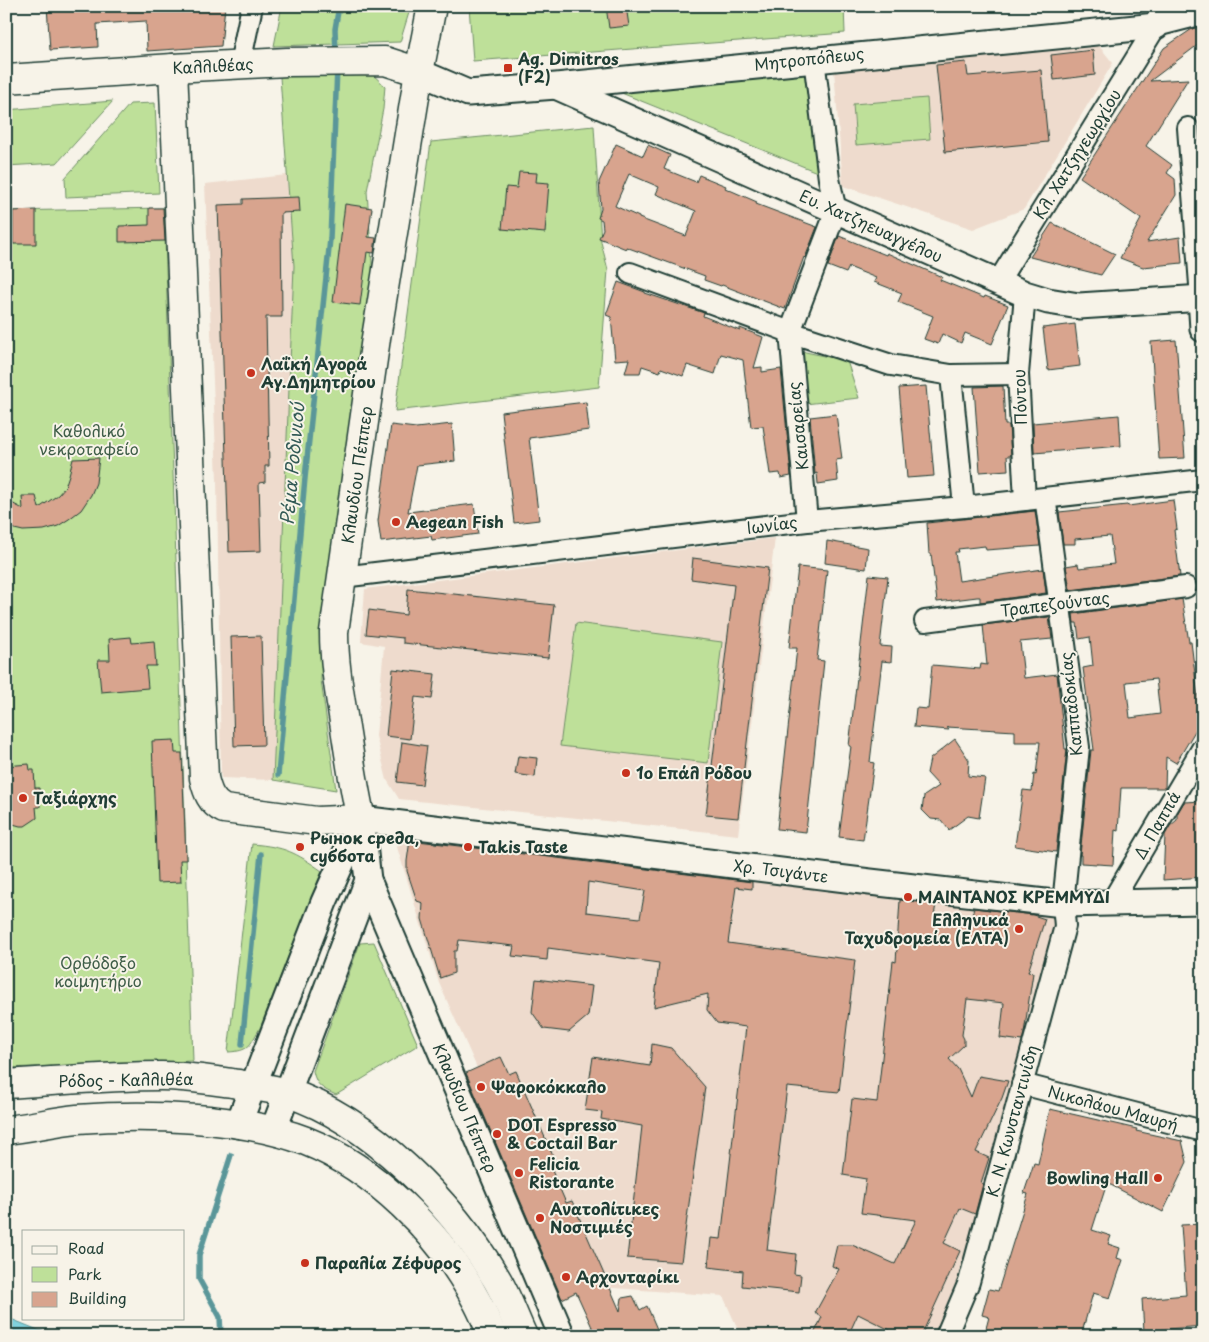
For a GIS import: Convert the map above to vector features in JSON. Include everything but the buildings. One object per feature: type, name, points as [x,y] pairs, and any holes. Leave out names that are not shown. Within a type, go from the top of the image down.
[{"type":"main road","name":"Κλαυδίου Πέππερ","points":[[361,819],[353,782],[334,658],[334,632],[376,338],[419,72],[432,6]]},
{"type":"main road","name":"Καλλιθέας","points":[[6,80],[174,78],[240,64],[287,62],[385,61],[419,72]]},
{"type":"main road","points":[[174,78],[204,768],[207,789],[214,801],[224,809],[317,821],[361,819]]},
{"type":"main road","name":"Ρόδος - Καλλιθέα","points":[[6,1084],[161,1076],[199,1078],[288,1093],[322,1108],[349,1122],[387,1150],[447,1210],[482,1256],[497,1280],[523,1336]]},
{"type":"main road","points":[[6,1130],[77,1119],[157,1117],[238,1125],[273,1131],[308,1142],[344,1161],[369,1178],[410,1212],[426,1229],[459,1272],[475,1297],[493,1336]]},
{"type":"street","points":[[240,64],[252,6]]},
{"type":"street","name":"Μητροπόλεως","points":[[419,72],[468,93],[556,86],[814,59],[1162,16],[1203,14]]},
{"type":"street","name":"Κλ. Χατζηγεωργίου","points":[[998,282],[1162,16]]},
{"type":"street","points":[[814,59],[829,179],[836,211]]},
{"type":"street","name":"Ευ. Χατζηευαγγέλου","points":[[556,86],[1025,294],[1048,301],[1079,306],[1202,298]]},
{"type":"street","points":[[1188,128],[1203,329]]},
{"type":"street","name":"Καισαρείας","points":[[807,521],[790,332],[836,211]]},
{"type":"street","points":[[630,273],[790,332],[891,365],[951,375],[1018,374]]},
{"type":"street","name":"Πόντου","points":[[1025,294],[1018,374],[1025,500]]},
{"type":"street","points":[[951,375],[964,507]]},
{"type":"street","name":"Ιωνίας","points":[[342,577],[807,521],[964,507],[1203,480]]},
{"type":"street","name":"Καππαδοκίας","points":[[1046,504],[1079,748],[1063,904]]},
{"type":"street","name":"Τραπεζούντας","points":[[925,621],[1186,587]]},
{"type":"street","name":"Δ. Παππά","points":[[1111,903],[1203,747]]},
{"type":"street","points":[[273,1131],[368,880],[361,819]]},
{"type":"street","points":[[238,1125],[324,902],[361,819]]},
{"type":"street","name":"Χρ. Τσιγάντε","points":[[361,819],[1063,904],[1203,902]]},
{"type":"street","name":"Κλαυδίου Πέππερ","points":[[368,880],[562,1336]]},
{"type":"street","name":"Κ. Ν. Κωνσταντινίδη","points":[[946,1336],[969,1282],[1065,926],[1063,904]]},
{"type":"street","name":"Νικολάου Μαυρή","points":[[1022,1084],[1203,1131]]},
{"type":"shaded area","points":[[1099,46],[1113,63],[1024,209],[973,229],[843,186],[834,70]]},
{"type":"shaded area","name":"Λαΐκή Αγορά Αγ.Δημητρίου","points":[[287,175],[294,266],[273,780],[221,778],[217,480],[205,184]]},
{"type":"shaded area","points":[[775,538],[738,835],[399,799],[387,780],[376,736],[384,646],[361,642],[365,589]]},
{"type":"shaded area","points":[[408,833],[1065,909],[969,1261],[936,1336],[741,1336],[723,1296],[574,1285],[439,983],[397,847]]},
{"type":"green space","points":[[282,6],[411,6],[400,42],[274,46]]},
{"type":"green space","points":[[469,6],[844,6],[845,33],[473,61]]},
{"type":"green space","points":[[809,71],[817,172],[619,92],[618,88]]},
{"type":"green space","points":[[371,73],[385,86],[383,109],[367,191],[373,277],[323,626],[321,680],[336,790],[273,780],[294,266],[280,77]]},
{"type":"green space","points":[[927,98],[930,139],[856,145],[853,104]]},
{"type":"green space","points":[[113,101],[57,163],[6,166],[6,110]]},
{"type":"green space","points":[[155,103],[159,193],[66,197],[65,178],[130,104]]},
{"type":"green space","points":[[594,126],[601,242],[608,270],[599,387],[395,411],[431,142]]},
{"type":"green space","name":"Ορθόδοξο κοιμητήριο","points":[[164,208],[193,1061],[6,1068],[6,211]]},
{"type":"green space","points":[[801,351],[847,361],[859,398],[805,404]]},
{"type":"green space","points":[[576,623],[722,642],[708,763],[560,746]]},
{"type":"green space","points":[[252,844],[282,849],[304,859],[322,871],[260,1028],[245,1049],[228,1052]]},
{"type":"green space","points":[[374,942],[418,1045],[336,1095],[321,1086],[316,1080],[313,1071],[360,943]]},
{"type":"water","points":[[6,1317],[38,1330],[62,1336],[6,1336]]},
{"type":"waterway","name":"Ρέμα Ροδινιού","points":[[336,54],[335,29],[339,6]]},
{"type":"waterway","name":"Ρέμα Ροδινιού","points":[[278,775],[305,478],[330,239],[337,68]]},
{"type":"waterway","points":[[242,1044],[261,854]]},
{"type":"waterway","points":[[221,1336],[220,1317],[199,1279],[199,1255],[231,1155]]},
{"type":"place","name":"Ag. Dimitros (F2)","points":[[508,68]]},
{"type":"place","name":"Λαΐκή Αγορά Αγ.Δημητρίου","points":[[251,373]]},
{"type":"place","name":"Aegean Fish","points":[[396,522]]},
{"type":"place","name":"1ο Επάλ Ρόδου","points":[[626,773]]},
{"type":"place","name":"Ταξιάρχης","points":[[23,798]]},
{"type":"place","name":"Рынок среда, суббота","points":[[300,847]]},
{"type":"place","name":"Takis Taste","points":[[468,847]]},
{"type":"place","name":"ΜΑΙΝΤΑΝΟΣ ΚΡΕΜΜΥΔΙ","points":[[908,897]]},
{"type":"place","name":"Ελληνικά Ταχυδρομεία (ΕΛΤΑ)","points":[[1019,929]]},
{"type":"place","name":"Ψαροκόκκαλο","points":[[481,1087]]},
{"type":"place","name":"DOT Espresso & Coctail Bar","points":[[497,1134]]},
{"type":"place","name":"Felicia Ristorante","points":[[519,1173]]},
{"type":"place","name":"Bowling Hall","points":[[1158,1178]]},
{"type":"place","name":"Ανατολίτικες Νοστιμιές","points":[[540,1218]]},
{"type":"place","name":"Παραλία Ζέφυρος","points":[[305,1263]]},
{"type":"place","name":"Αρχονταρίκι","points":[[566,1277]]},
{"type":"park label","name":"Καθολικό νεκροταφείο","points":[[89,440]]}]
